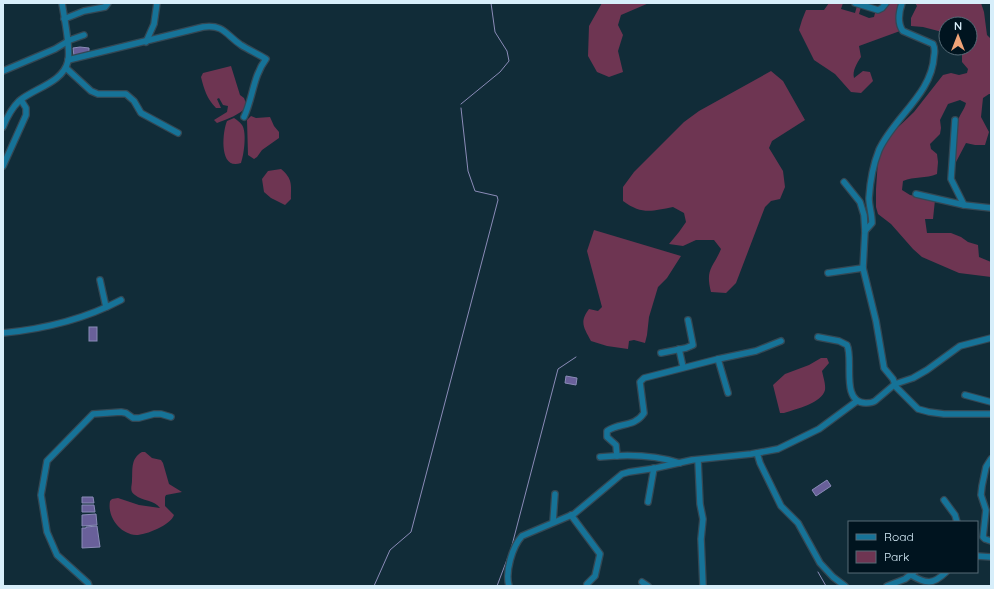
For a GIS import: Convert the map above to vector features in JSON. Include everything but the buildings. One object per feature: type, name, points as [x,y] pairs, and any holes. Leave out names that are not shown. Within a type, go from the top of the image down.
[{"type":"street","points":[[3,127],[11,110],[21,100],[58,77],[66,68],[68,60],[67,42],[62,3]]},
{"type":"street","points":[[64,19],[84,11],[105,7],[108,3]]},
{"type":"street","points":[[146,42],[154,24],[157,3]]},
{"type":"street","points":[[855,3],[878,10],[886,3]]},
{"type":"street","points":[[866,231],[872,223],[870,198],[871,182],[879,150],[887,136],[925,86],[934,67],[935,50],[933,44],[903,31],[901,28],[899,15],[902,3]]},
{"type":"street","points":[[68,60],[212,26],[225,31],[240,45],[266,59],[257,75],[244,117]]},
{"type":"street","points":[[3,71],[84,35]]},
{"type":"street","points":[[66,68],[91,91],[98,94],[126,94],[134,101],[141,113],[178,133]]},
{"type":"street","points":[[3,166],[26,115],[26,108],[21,100]]},
{"type":"street","points":[[955,120],[951,179],[964,205]]},
{"type":"street","points":[[844,182],[860,202],[864,215],[866,231],[863,268],[876,321],[884,368],[896,384],[896,387],[914,406],[923,410],[944,414],[991,414]]},
{"type":"street","points":[[916,194],[964,205],[991,208]]},
{"type":"street","points":[[828,273],[863,268]]},
{"type":"street","points":[[100,280],[106,307]]},
{"type":"street","points":[[3,333],[64,322],[85,316],[121,300]]},
{"type":"street","points":[[661,353],[686,348],[693,345],[688,320]]},
{"type":"street","points":[[818,337],[844,342],[847,345],[849,354],[850,388],[857,401],[861,403],[872,403],[896,384],[913,378],[927,370],[960,346],[991,338]]},
{"type":"street","points":[[617,456],[616,445],[607,437],[607,431],[609,429],[637,422],[644,413],[640,386],[641,379],[683,367],[756,351],[781,341]]},
{"type":"street","points":[[679,349],[683,367]]},
{"type":"street","points":[[718,359],[728,394]]},
{"type":"street","points":[[966,395],[991,402]]},
{"type":"street","points":[[509,586],[507,575],[508,569],[517,541],[522,536],[572,515],[612,484],[622,474],[698,460],[778,449],[820,429],[857,401]]},
{"type":"street","points":[[90,586],[57,555],[46,532],[41,495],[46,462],[93,414],[121,412],[126,413],[133,418],[154,414],[161,414],[171,417]]},
{"type":"street","points":[[757,453],[781,506],[798,523],[820,563],[833,578],[845,586]]},
{"type":"street","points":[[600,456],[630,455],[667,458],[680,463]]},
{"type":"street","points":[[991,459],[986,467],[982,486],[981,495],[986,510],[980,537],[991,541]]},
{"type":"street","points":[[698,460],[700,504],[703,519],[701,539],[703,586]]},
{"type":"street","points":[[648,502],[654,468]]},
{"type":"street","points":[[553,522],[555,494]]},
{"type":"street","points":[[944,500],[955,515],[957,521]]},
{"type":"street","points":[[572,515],[600,554],[595,576],[587,584]]},
{"type":"street","points":[[978,556],[991,557]]},
{"type":"street","points":[[887,586],[913,574],[921,581],[929,582],[935,581],[945,573]]},
{"type":"street","points":[[642,582],[648,586]]},
{"type":"green space","points":[[602,3],[649,3],[621,15],[618,25],[623,35],[618,51],[623,72],[609,77],[597,72],[588,56],[589,26]]},
{"type":"green space","points":[[829,3],[843,3],[841,9],[855,13],[857,6],[861,7],[859,14],[869,18],[874,17],[875,13],[888,6],[889,3],[901,3],[900,31],[859,46],[861,57],[854,70],[854,78],[863,71],[870,72],[873,81],[861,93],[851,92],[835,74],[814,60],[799,30],[806,10],[824,10]]},
{"type":"green space","points":[[915,3],[981,3],[984,12],[987,35],[991,39],[991,94],[983,98],[981,117],[989,132],[985,145],[966,143],[956,162],[954,157],[956,130],[959,118],[966,103],[960,100],[948,104],[940,120],[940,134],[930,144],[931,149],[937,154],[937,174],[911,178],[903,181],[902,190],[910,195],[935,200],[933,219],[925,219],[927,233],[951,233],[968,242],[978,245],[979,257],[991,262],[991,277],[959,273],[922,257],[891,224],[878,214],[876,207],[878,160],[889,136],[914,112],[943,75],[951,73],[959,75],[967,73],[968,69],[962,62],[962,56],[978,56],[978,16],[938,16],[938,31],[911,26],[911,18],[917,6]]},
{"type":"green space","points":[[231,66],[240,95],[244,98],[247,106],[237,114],[217,123],[214,120],[227,112],[228,106],[223,105],[219,98],[217,99],[221,108],[216,108],[206,94],[201,77],[203,73]]},
{"type":"green space","points":[[771,71],[783,81],[805,120],[772,141],[769,148],[783,171],[785,187],[780,199],[771,201],[765,207],[736,283],[726,293],[711,292],[709,273],[721,249],[714,240],[696,240],[683,246],[669,244],[686,222],[684,213],[673,207],[653,211],[636,208],[623,201],[623,187],[634,172],[684,122],[699,111]]},
{"type":"green space","points":[[251,116],[256,118],[270,117],[274,126],[279,132],[279,138],[262,150],[254,159],[248,155],[247,120]]},
{"type":"green space","points":[[234,118],[244,128],[245,138],[241,163],[234,164],[229,162],[226,156],[223,142],[227,121]]},
{"type":"green space","points":[[281,169],[288,176],[291,186],[291,199],[285,205],[271,198],[264,192],[262,179],[268,171]]},
{"type":"green space","points":[[594,230],[681,256],[667,278],[658,287],[649,317],[645,343],[634,340],[629,341],[628,349],[607,346],[591,341],[586,332],[583,321],[589,309],[598,311],[602,307],[587,251]]},
{"type":"green space","points":[[821,358],[827,358],[829,363],[822,371],[825,383],[823,395],[808,405],[780,413],[773,385],[785,374],[809,365]]},
{"type":"green space","points":[[142,452],[145,452],[152,458],[161,460],[169,484],[182,492],[166,495],[165,497],[165,506],[174,515],[172,519],[163,526],[152,531],[136,535],[125,532],[116,524],[111,513],[110,501],[118,498],[139,505],[160,508],[155,503],[138,497],[131,490],[134,461]]},
{"type":"shaded area","points":[[73,48],[89,48],[89,53],[74,56]]},
{"type":"shaded area","points":[[89,327],[97,327],[97,341],[89,341]]},
{"type":"shaded area","points":[[566,376],[577,378],[576,385],[565,383]]},
{"type":"shaded area","points":[[827,480],[831,486],[816,496],[812,490]]},
{"type":"shaded area","points":[[82,497],[93,497],[94,503],[82,503]]},
{"type":"shaded area","points":[[82,505],[94,505],[95,512],[82,512]]},
{"type":"shaded area","points":[[96,514],[97,525],[82,526],[82,515]]},
{"type":"shaded area","points":[[97,526],[100,547],[82,548],[82,528]]},
{"type":"waterway","points":[[461,104],[500,72],[509,61],[507,51],[495,32],[491,3]]},
{"type":"waterway","points":[[374,586],[390,550],[411,532],[498,200],[497,196],[475,191],[468,171],[461,108]]},
{"type":"waterway","points":[[497,586],[511,549],[558,369],[576,357]]},
{"type":"waterway","points":[[818,572],[826,586]]}]
